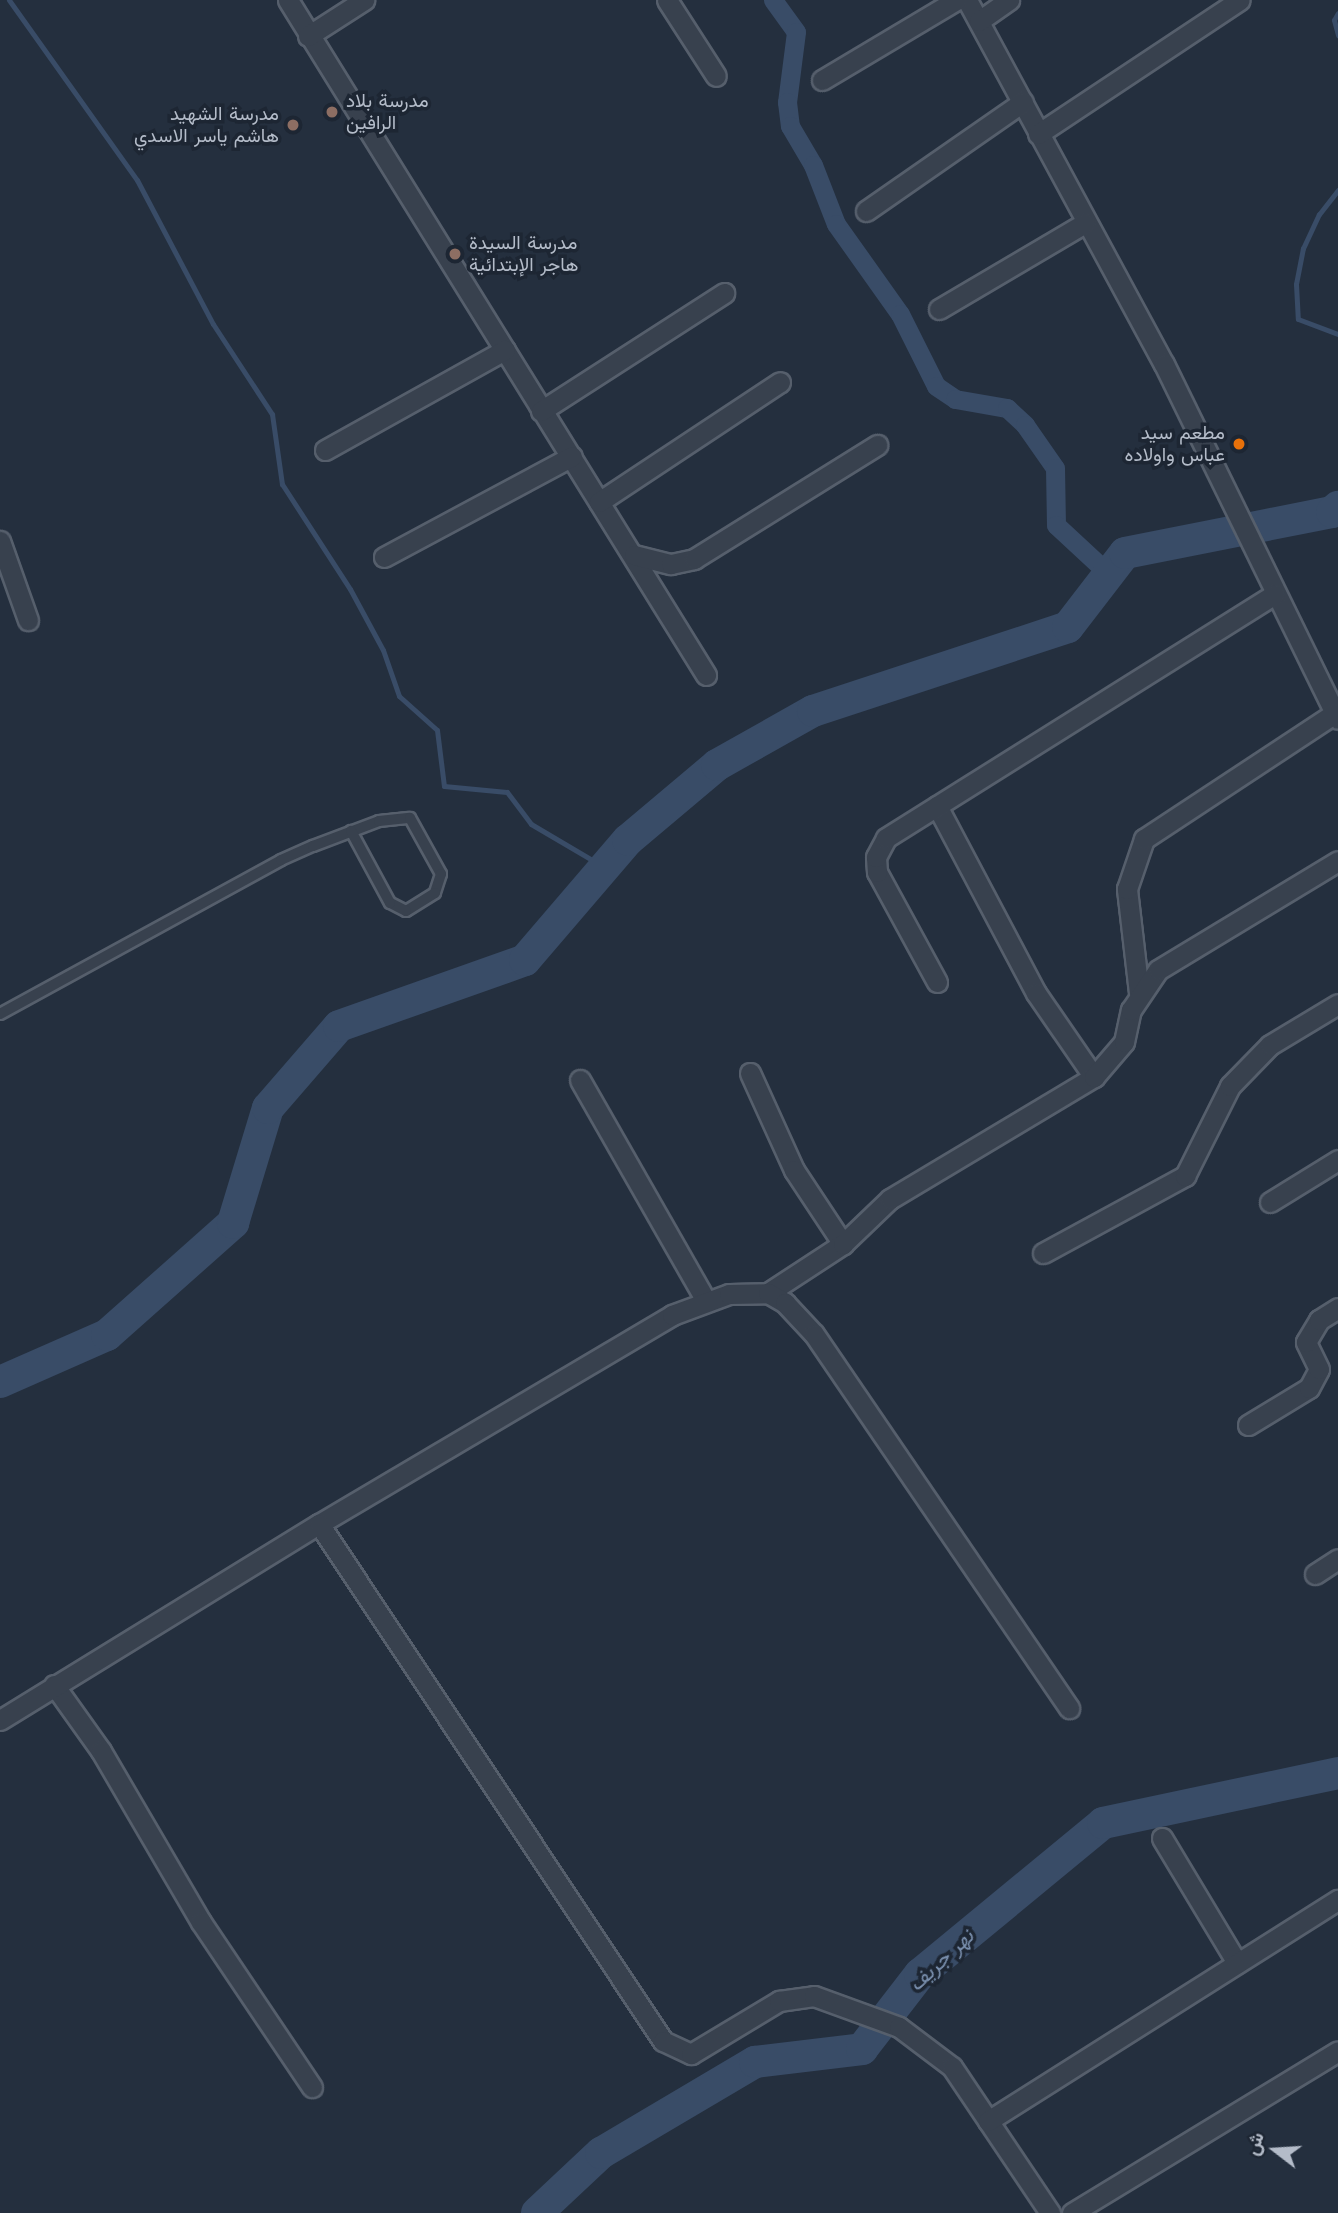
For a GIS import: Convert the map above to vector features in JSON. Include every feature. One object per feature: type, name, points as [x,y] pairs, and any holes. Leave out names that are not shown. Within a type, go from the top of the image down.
[{"type":"street","points":[[288,0],[706,675]]},
{"type":"street","points":[[308,36],[364,0]]},
{"type":"street","points":[[667,0],[716,76]]},
{"type":"street","points":[[822,80],[956,0]]},
{"type":"street","points":[[967,0],[1085,223],[1164,363],[1247,540],[1336,716],[1144,839],[1127,889],[1139,993]]},
{"type":"street","points":[[979,21],[1009,0]]},
{"type":"street","points":[[1038,134],[1240,0]]},
{"type":"street","points":[[866,211],[1023,102]]},
{"type":"street","points":[[939,309],[1085,223]]},
{"type":"street","points":[[541,411],[724,293]]},
{"type":"street","points":[[325,450],[505,350]]},
{"type":"street","points":[[599,502],[780,382]]},
{"type":"street","points":[[634,555],[671,564],[694,559],[877,445]]},
{"type":"street","points":[[384,557],[572,456]]},
{"type":"street","points":[[0,541],[28,620]]},
{"type":"street","points":[[937,982],[877,872],[876,857],[886,838],[1275,594]]},
{"type":"street","points":[[937,806],[1036,993],[1094,1077]]},
{"type":"street","points":[[768,1293],[843,1244],[890,1199],[1094,1077],[1124,1042],[1139,993],[1158,970],[1338,861]]},
{"type":"street","points":[[1043,1253],[1185,1176],[1230,1086],[1270,1045],[1338,1003]]},
{"type":"street","points":[[750,1073],[794,1170],[843,1244]]},
{"type":"street","points":[[580,1080],[706,1301]]},
{"type":"street","points":[[1270,1202],[1338,1160]]},
{"type":"street","points":[[0,1720],[320,1524],[672,1315],[706,1301],[749,1291],[768,1293],[785,1303],[814,1334],[1069,1708]]},
{"type":"street","points":[[1248,1425],[1309,1388],[1319,1369],[1306,1342],[1319,1320],[1338,1308]]},
{"type":"street","points":[[320,1524],[663,2041],[691,2054],[779,2001],[814,1996],[832,2000],[899,2027],[952,2067],[1049,2213]]},
{"type":"street","points":[[1315,1574],[1338,1559]]},
{"type":"street","points":[[54,1685],[101,1751],[201,1922],[312,2087]]},
{"type":"street","points":[[1162,1838],[1237,1963]]},
{"type":"street","points":[[988,2121],[1338,1900]]},
{"type":"street","points":[[1072,2213],[1338,2050]]},
{"type":"lane","points":[[0,1014],[205,900],[351,831],[400,815],[410,818],[441,874],[435,893],[406,911],[390,903],[351,831]]},
{"type":"waterway","points":[[9,0],[137,180],[213,324],[272,414],[282,484],[350,589],[383,650],[399,696],[437,730],[444,786],[507,792],[531,824],[604,867]]},
{"type":"waterway","points":[[773,0],[796,32],[787,102],[790,126],[813,165],[836,224],[900,314],[936,386],[955,399],[1007,408],[1025,425],[1055,468],[1056,525],[1109,574]]},
{"type":"waterway","points":[[1338,13],[1334,20],[1338,35]]},
{"type":"waterway","points":[[1338,190],[1319,214],[1303,248],[1296,284],[1298,319],[1338,334]]},
{"type":"waterway","points":[[0,1382],[107,1335],[233,1223],[268,1108],[339,1026],[525,960],[628,840],[717,765],[813,711],[1068,627],[1125,553],[1332,512],[1338,507]]},
{"type":"waterway","name":"نهر جريف","points":[[537,2213],[601,2153],[755,2062],[862,2049],[920,1974],[1103,1823],[1338,1773]]},
{"type":"place","name":"مدرسة بلاد الرافين","points":[[332,112]]},
{"type":"place","name":"مدرسة الشهيد هاشم ياسر الاسدي","points":[[293,125]]},
{"type":"place","name":"مدرسة السيدة هاجر الإبتدائية","points":[[455,254]]},
{"type":"place","name":"مطعم سيد عباس واولاده","points":[[1239,444]]}]
